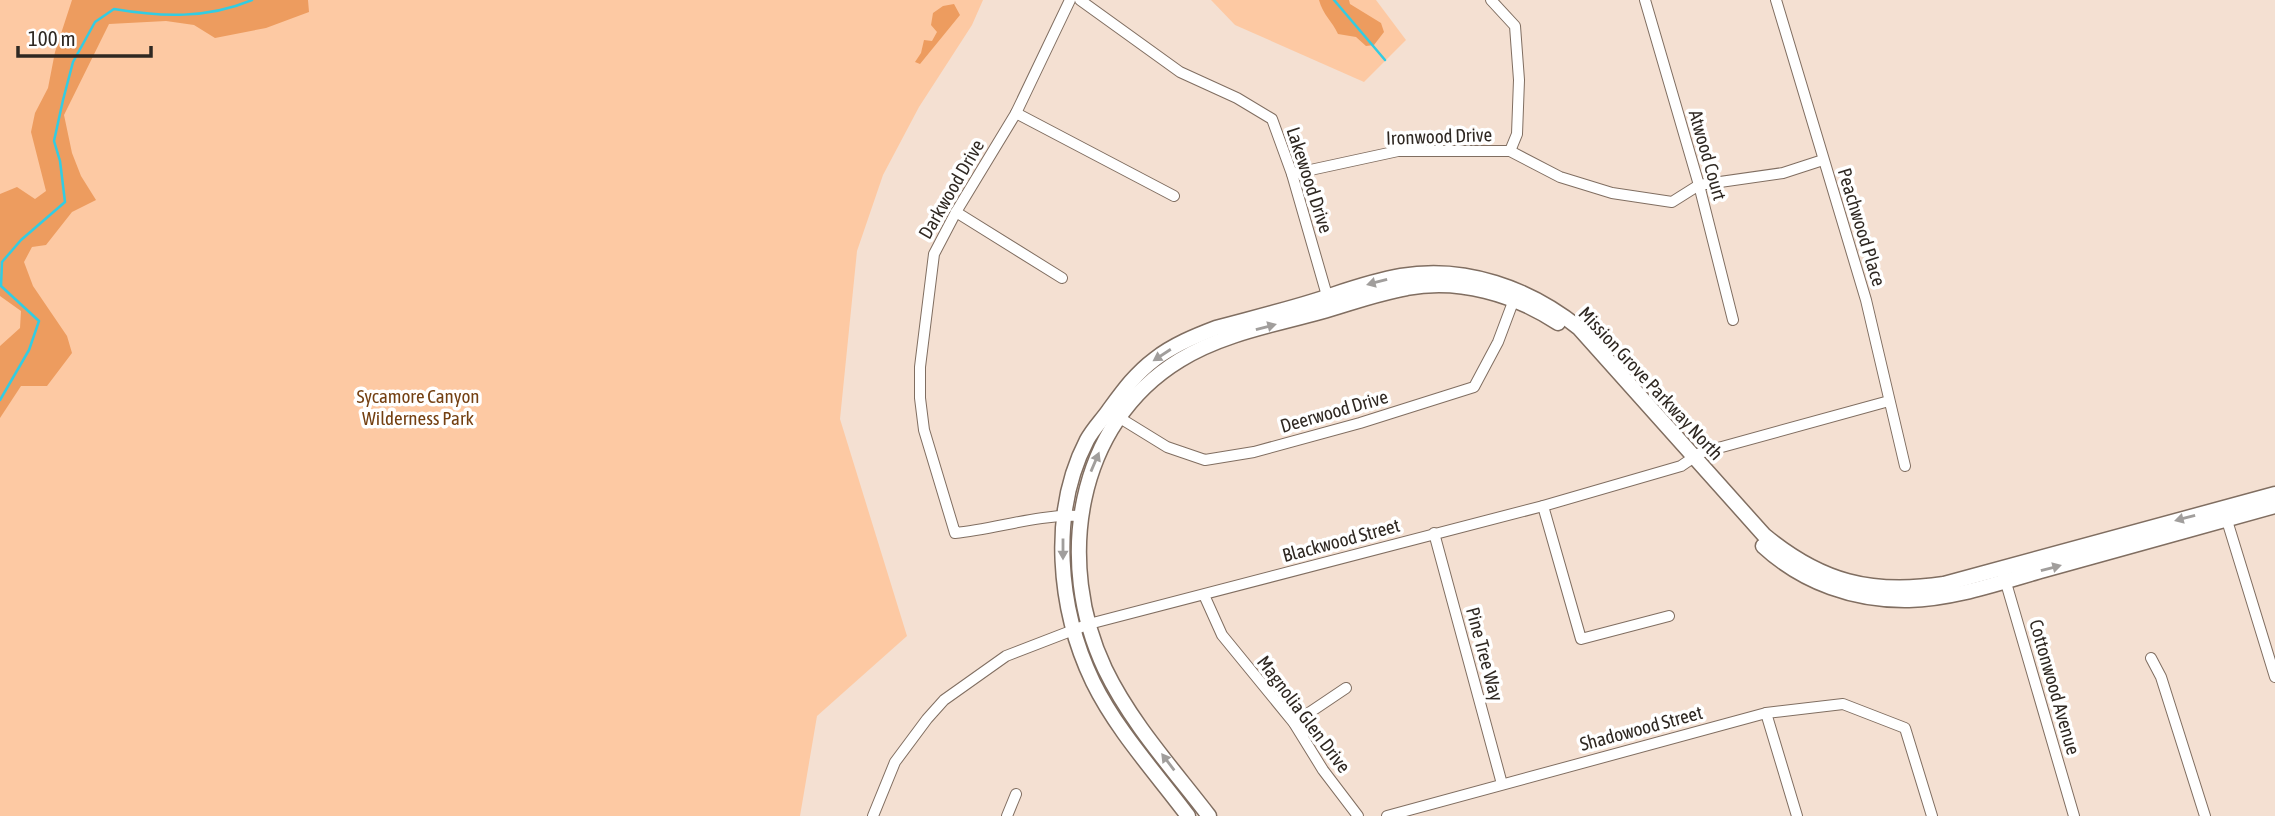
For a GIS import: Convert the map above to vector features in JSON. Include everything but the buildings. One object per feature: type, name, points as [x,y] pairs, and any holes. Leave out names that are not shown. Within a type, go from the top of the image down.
[{"type":"street","name":"Darkwood Drive","points":[[1070,0],[1016,113],[934,254],[920,367],[920,398],[924,430],[955,533],[1073,516]]},
{"type":"street","name":"Lakewood Drive","points":[[1080,0],[1180,72],[1237,98],[1272,119],[1292,174],[1329,303]]},
{"type":"street","points":[[1491,0],[1515,26],[1519,80],[1517,134],[1510,151]]},
{"type":"street","name":"Atwood Court","points":[[1645,0],[1699,185],[1732,320]]},
{"type":"street","name":"Peachwood Place","points":[[1776,0],[1866,300],[1905,466]]},
{"type":"street","points":[[1016,113],[1174,196]]},
{"type":"street","name":"Ironwood Drive","points":[[1292,174],[1398,151],[1510,151],[1560,177],[1612,193],[1672,202],[1699,185],[1783,173],[1823,160]]},
{"type":"street","points":[[956,212],[1062,278]]},
{"type":"street","name":"Mission Grove Parkway North","points":[[1209,816],[1118,692],[1068,604],[1063,555],[1073,516],[1068,494],[1088,438],[1114,414],[1127,385],[1156,358],[1195,336],[1216,328],[1329,303],[1399,276],[1439,273],[1483,279],[1516,295],[1544,303],[1579,328],[1691,459],[1764,535],[1801,563],[1819,572],[1863,584],[1908,588],[2004,574],[2225,514],[2275,506]]},
{"type":"street","name":"Deerwood Drive","points":[[1114,414],[1167,447],[1205,460],[1254,452],[1360,424],[1474,387],[1497,342],[1516,295]]},
{"type":"street","name":"Blackwood Street","points":[[873,816],[895,762],[927,719],[944,700],[1006,656],[1082,626],[1543,506],[1889,401]]},
{"type":"street","name":"Mission Grove Parkway North","points":[[2225,514],[2275,494]]},
{"type":"street","points":[[1543,506],[1581,639],[1669,616]]},
{"type":"street","points":[[2225,514],[2275,677]]},
{"type":"street","name":"Pine Tree Way","points":[[1434,533],[1502,784]]},
{"type":"street","name":"Cottonwood Avenue","points":[[2004,574],[2074,816]]},
{"type":"street","name":"Magnolia Glen Drive","points":[[1204,595],[1222,635],[1294,723],[1323,769],[1358,816]]},
{"type":"street","name":"Mission Grove Parkway North","points":[[1082,626],[1093,681],[1117,722],[1188,816]]},
{"type":"street","points":[[2151,658],[2161,677],[2205,816]]},
{"type":"street","points":[[1294,723],[1346,688]]},
{"type":"street","name":"Shadowood Street","points":[[1387,816],[1766,713],[1843,704],[1905,727],[1932,816]]},
{"type":"street","points":[[1766,713],[1797,816]]},
{"type":"street","points":[[1007,816],[1016,794]]},
{"type":"green space","name":"Sycamore Canyon Wilderness Park","points":[[0,0],[983,0],[972,25],[919,107],[883,175],[857,251],[840,419],[907,636],[817,716],[800,816],[0,816]]},
{"type":"green space","points":[[1211,0],[1376,0],[1406,40],[1364,82],[1235,25]]},
{"type":"shaded area","points":[[72,0],[308,0],[309,12],[266,28],[215,38],[194,25],[166,21],[109,24],[64,115],[72,153],[81,176],[96,200],[72,212],[46,245],[32,247],[24,262],[33,286],[67,336],[72,353],[47,386],[21,386],[0,418],[0,346],[20,328],[21,311],[0,296],[0,194],[17,187],[35,199],[46,191],[31,132],[35,113],[48,88],[55,52]]},
{"type":"shaded area","points":[[1319,0],[1349,0],[1350,4],[1381,23],[1384,32],[1374,45],[1366,46],[1356,37],[1338,34]]},
{"type":"shaded area","points":[[954,4],[960,15],[920,64],[915,62],[921,53],[924,40],[932,41],[937,32],[931,25],[933,13],[943,6]]},
{"type":"waterway","points":[[0,400],[29,350],[39,321],[1,286],[2,262],[21,240],[65,202],[60,161],[54,141],[73,62],[95,22],[114,9],[184,15],[218,11],[252,0]]},
{"type":"waterway","points":[[1334,0],[1385,60]]}]
